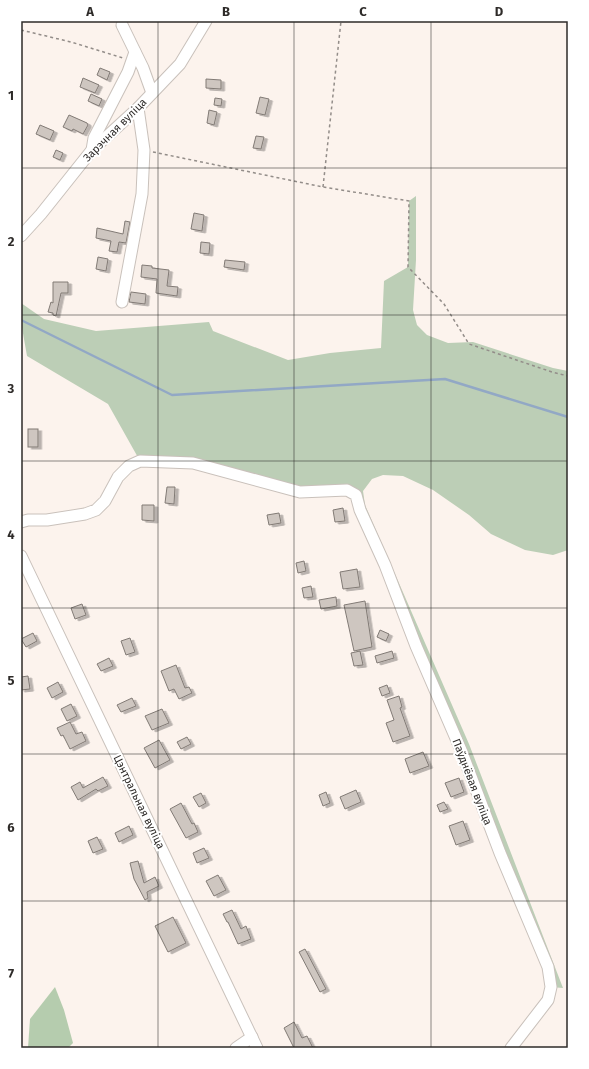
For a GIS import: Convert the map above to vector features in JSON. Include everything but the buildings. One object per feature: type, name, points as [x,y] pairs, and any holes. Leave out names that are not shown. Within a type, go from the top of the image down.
[{"type":"street","name":"Зарэчная вуліца","points":[[21,236],[41,214],[92,150],[138,108],[180,64],[206,21]]},
{"type":"street","points":[[122,25],[133,57],[152,93]]},
{"type":"street","points":[[92,150],[94,138],[128,72],[133,57]]},
{"type":"street","points":[[122,302],[142,194],[144,150],[138,108]]},
{"type":"street","name":"Паўднёвая вуліца","points":[[21,522],[28,520],[48,520],[85,514],[96,510],[104,501],[118,477],[129,466],[140,461],[193,463],[300,492],[347,490],[356,495],[360,510],[385,565],[416,646],[461,750],[500,853],[548,967],[551,987],[548,1000],[511,1048]]},
{"type":"street","name":"Цэнтральная вуліца","points":[[21,556],[256,1048]]},
{"type":"street","points":[[236,1048],[252,1037]]},
{"type":"path","points":[[323,188],[341,21]]},
{"type":"path","points":[[21,30],[133,57]]},
{"type":"path","points":[[144,150],[323,188],[409,201],[408,267],[444,304],[469,344],[568,376]]},
{"type":"green space","points":[[416,196],[416,260],[413,310],[417,325],[427,335],[448,343],[473,342],[553,368],[568,371],[568,550],[553,555],[525,550],[491,534],[469,515],[433,490],[403,476],[383,475],[372,479],[363,491],[365,505],[469,744],[563,988],[551,987],[356,495],[300,492],[193,463],[140,461],[108,404],[27,356],[21,322],[21,303],[44,319],[96,331],[209,322],[213,331],[288,360],[330,353],[381,348],[384,281],[408,267],[409,201]]},
{"type":"green space","points":[[55,987],[64,1010],[73,1043],[68,1048],[28,1048],[30,1019]]},
{"type":"waterway","points":[[21,320],[172,395],[445,379],[568,417]]}]
